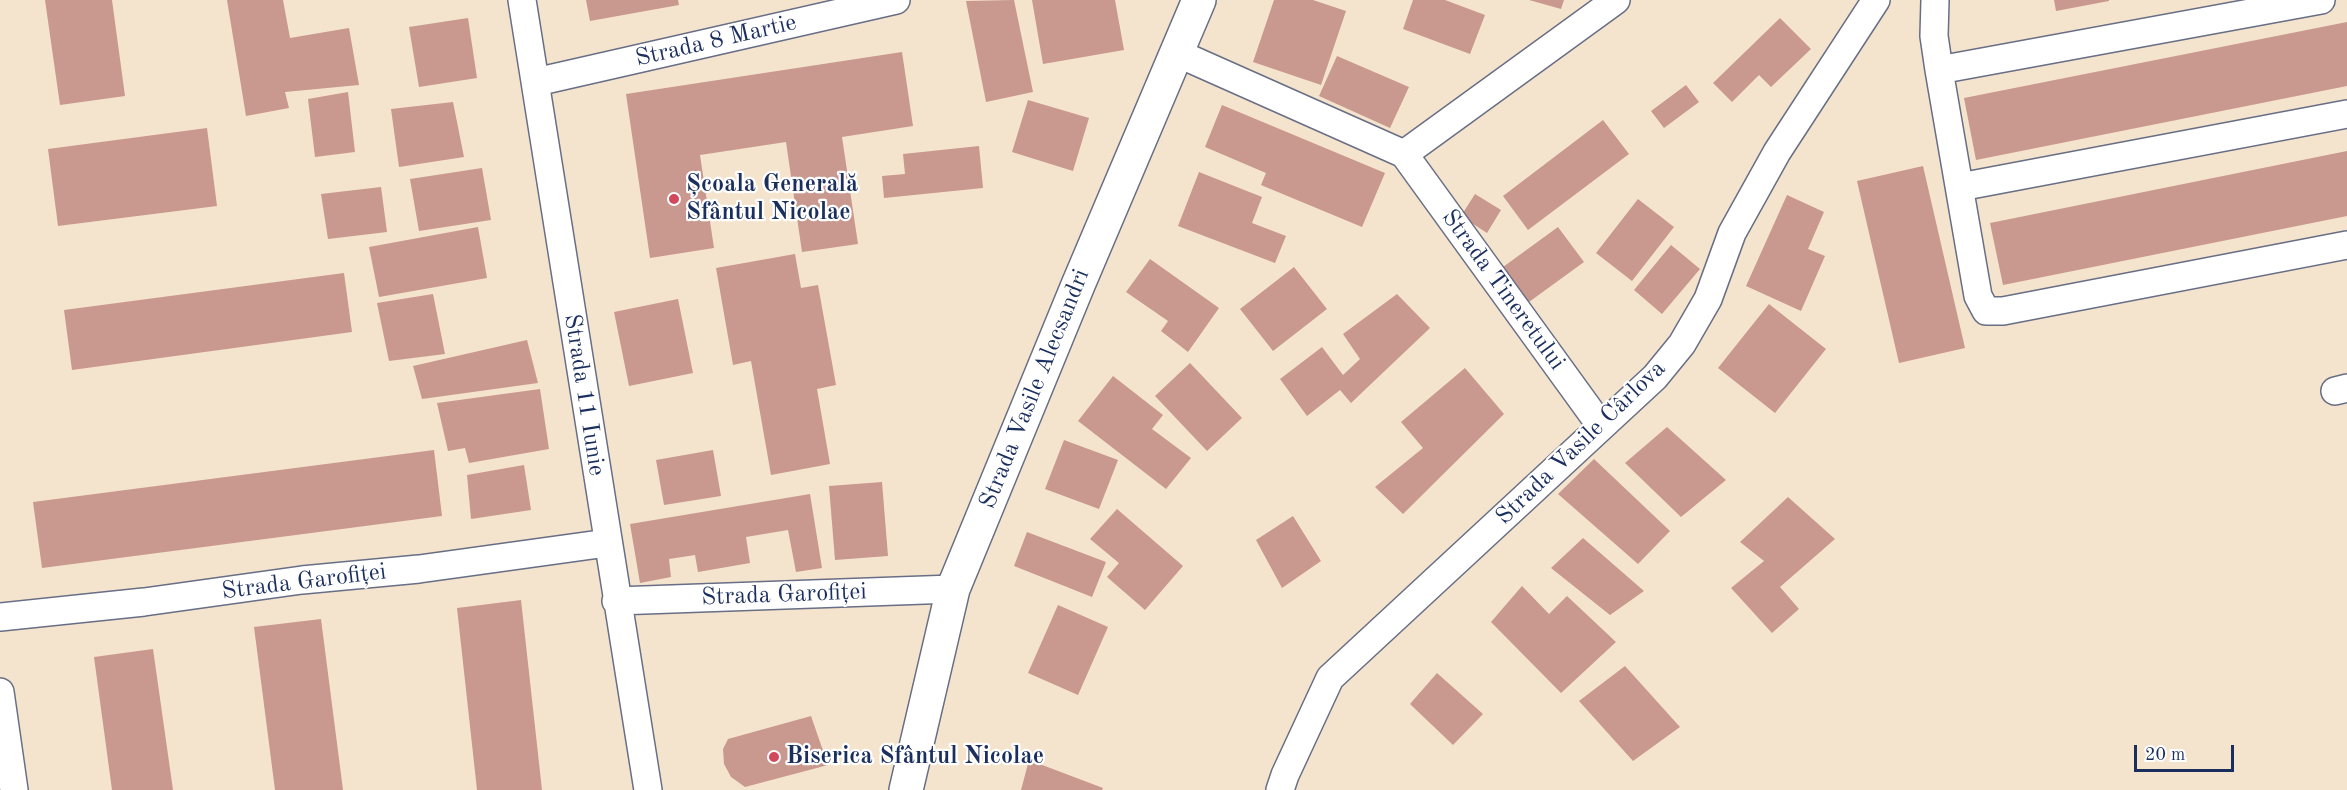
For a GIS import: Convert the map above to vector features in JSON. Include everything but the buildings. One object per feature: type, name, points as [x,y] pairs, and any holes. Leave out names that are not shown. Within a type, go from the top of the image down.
[{"type":"street","name":"Strada 11 Iunie","points":[[522,0],[616,601],[648,790]]},
{"type":"street","name":"Strada 8 Martie","points":[[536,82],[897,0]]},
{"type":"street","name":"Strada Vasile Alecsandri","points":[[906,790],[953,589],[1199,0]]},
{"type":"street","points":[[1177,53],[1404,154],[1616,0]]},
{"type":"street","name":"Strada Vasile Cârlova","points":[[1280,790],[1330,678],[1655,377],[1682,344],[1708,299],[1732,233],[1777,152],[1876,0]]},
{"type":"street","points":[[1935,0],[1934,36],[1939,70],[1978,296],[1986,311],[2003,311],[2347,245]]},
{"type":"street","points":[[1939,70],[2309,1]]},
{"type":"street","points":[[1960,187],[2347,114]]},
{"type":"street","name":"Strada Tineretului","points":[[1404,154],[1601,426]]},
{"type":"street","name":"Strada Garofiței","points":[[0,617],[144,602],[302,580],[419,569],[607,543]]},
{"type":"street","name":"Strada Garofiței","points":[[616,601],[953,589]]},
{"type":"street","points":[[0,692],[14,790]]},
{"type":"place","name":"Școala Generală Sfântul Nicolae","points":[[674,199]]},
{"type":"place","name":"Biserica Sfântul Nicolae","points":[[774,757]]}]
